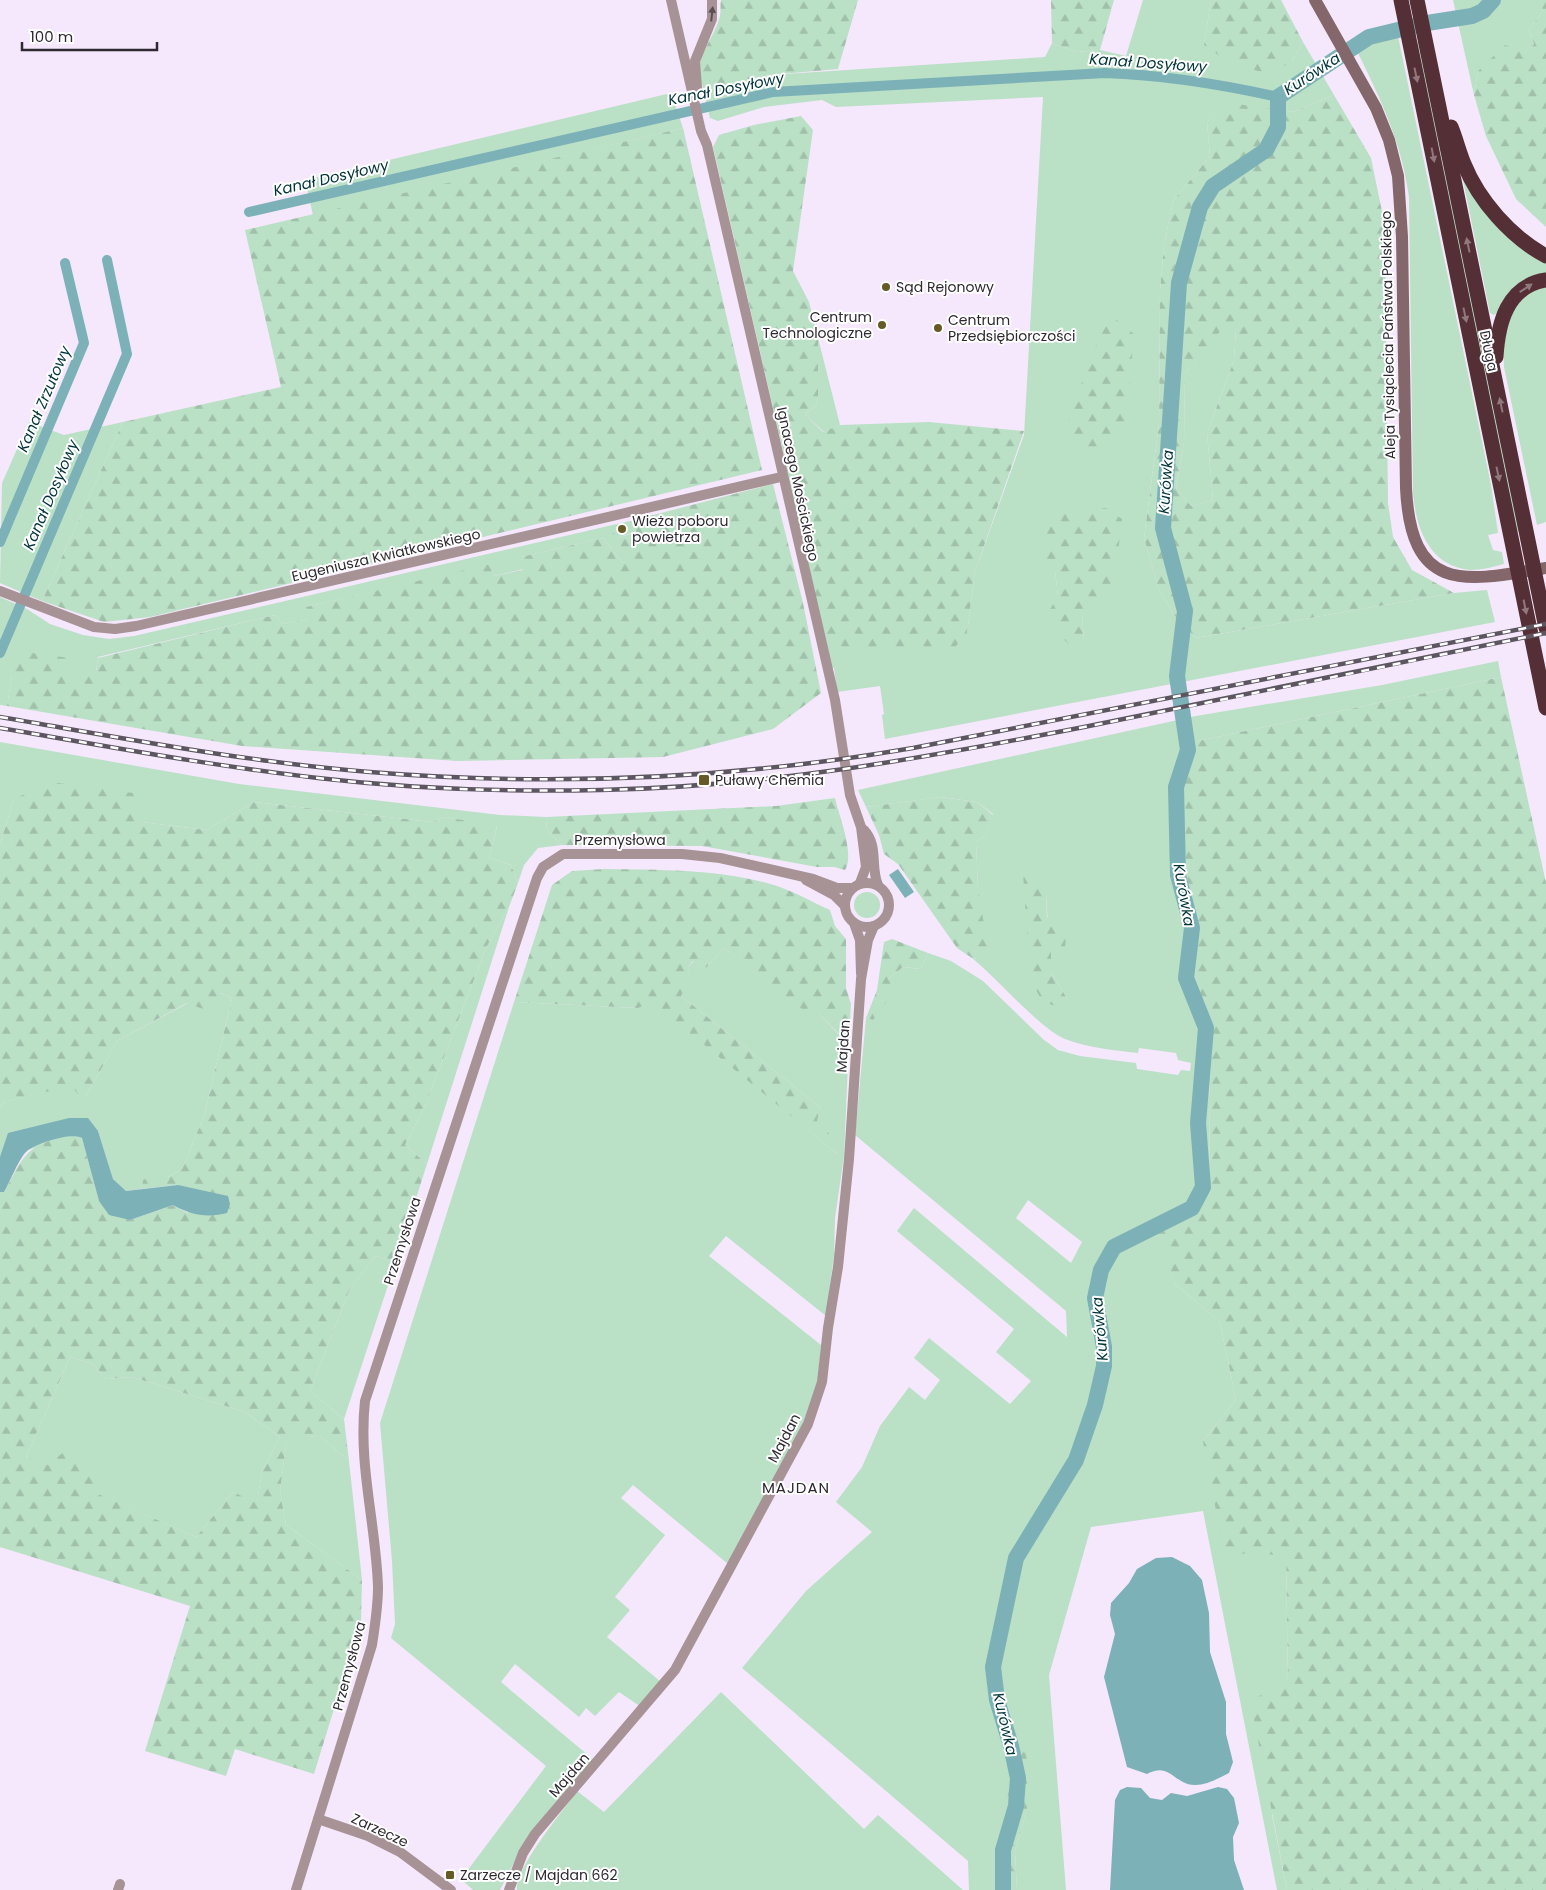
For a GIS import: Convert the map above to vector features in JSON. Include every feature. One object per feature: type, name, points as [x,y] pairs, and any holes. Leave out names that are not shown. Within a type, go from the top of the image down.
[{"type":"highway","points":[[1418,4],[1436,92],[1464,165],[1484,198],[1508,227],[1546,256]]},
{"type":"highway","name":"Długa","points":[[1402,5],[1546,708]]},
{"type":"highway","name":"Długa","points":[[1436,92],[1546,628]]},
{"type":"highway","points":[[1495,379],[1498,333],[1503,313],[1512,299],[1524,289],[1546,280]]},
{"type":"street","name":"Ignacego Mościckiego","points":[[671,0],[679,38],[702,122],[835,700],[850,795],[866,850],[866,867],[856,886]]},
{"type":"street","name":"Ignacego Mościckiego","points":[[695,94],[694,68],[712,19],[712,0]]},
{"type":"street","name":"Aleja Tysiąclecia Państwa Polskiego","points":[[1314,0],[1371,99],[1388,140],[1400,196],[1406,488],[1407,513],[1413,536],[1428,559],[1443,570],[1459,577],[1482,578],[1546,568]]},
{"type":"street","points":[[679,38],[688,44],[702,43]]},
{"type":"street","name":"Eugeniusza Kwiatkowskiego","points":[[0,591],[34,606],[94,627],[136,626],[782,476]]},
{"type":"street","name":"Ignacego Mościckiego","points":[[861,828],[872,842],[874,874],[878,885]]},
{"type":"street","name":"Przemysłowa","points":[[296,1890],[372,1644],[377,1611],[378,1587],[362,1453],[365,1401],[537,878],[543,867],[552,859],[563,854],[575,852],[701,855],[822,881],[837,888],[856,886]]},
{"type":"street","name":"Przemysłowa","points":[[803,877],[834,895],[845,906]]},
{"type":"street","points":[[869,882],[878,885],[886,893],[889,909],[885,918],[874,926],[864,927],[854,923],[848,916],[845,906],[846,896],[856,886],[869,882]]},
{"type":"street","name":"Majdan","points":[[854,923],[860,940],[861,979]]},
{"type":"street","name":"Majdan","points":[[509,1890],[523,1853],[536,1834],[620,1737],[682,1658],[808,1424],[817,1401],[822,1382],[839,1257],[849,1159],[861,979],[868,940],[874,926]]},
{"type":"street","name":"Zarzecze","points":[[318,1819],[368,1836],[400,1852],[451,1890]]},
{"type":"green space","points":[[721,0],[858,0],[838,69],[770,75],[703,88],[699,68],[704,51],[717,26]]},
{"type":"green space","points":[[1051,0],[1114,0],[1100,50],[1076,52],[1052,43]]},
{"type":"green space","points":[[1143,0],[1211,0],[1204,45],[1292,61],[1303,42],[1334,95],[1293,112],[1230,104],[1207,122],[1210,156],[1173,201],[1164,246],[1160,291],[1159,424],[1144,538],[1158,587],[1173,614],[1196,638],[1454,593],[1487,590],[1495,622],[885,739],[880,686],[837,692],[834,668],[829,668],[822,634],[967,633],[975,572],[1024,435],[1043,97],[836,107],[822,100],[764,107],[718,121],[710,118],[703,88],[770,75],[1045,57],[1052,43],[1076,52],[1100,50],[1126,56]],"holes":[[[1055,571],[1082,614],[1084,641],[1058,596]]]},
{"type":"green space","points":[[1211,0],[1281,0],[1303,42],[1292,61],[1270,74],[1231,64],[1204,45]]},
{"type":"green space","points":[[1453,0],[1524,0],[1542,8],[1543,11],[1529,29],[1534,44],[1526,53],[1478,71],[1474,95]]},
{"type":"green space","points":[[1523,0],[1546,0],[1546,227],[1516,199],[1486,136],[1474,95],[1478,71],[1505,45],[1526,52],[1534,44],[1529,29],[1543,11],[1542,8],[1522,7]]},
{"type":"green space","points":[[1398,36],[1491,485],[1498,533],[1488,535],[1493,550],[1502,552],[1504,564],[1483,569],[1470,570],[1456,567],[1444,561],[1427,543],[1417,519],[1413,493],[1409,197],[1406,178],[1390,123],[1358,53],[1369,45]]},
{"type":"green space","points":[[1417,42],[1419,42],[1520,531],[1516,532]]},
{"type":"green space","points":[[671,93],[683,128],[313,215],[305,180]]},
{"type":"green space","points":[[1334,95],[1371,158],[1385,226],[1388,503],[1393,537],[1412,570],[1454,593],[1196,638],[1173,614],[1158,587],[1144,538],[1159,424],[1160,291],[1164,246],[1173,201],[1210,156],[1207,122],[1230,103],[1293,112]],"holes":[[[1226,324],[1236,329],[1234,360],[1207,433],[1213,500],[1191,506],[1176,488],[1184,442],[1185,374]]]},
{"type":"green space","points":[[801,116],[813,130],[793,271],[809,302],[818,338],[818,397],[816,405],[805,414],[823,432],[840,425],[929,422],[1024,431],[975,572],[967,633],[952,651],[850,649],[833,643],[822,634],[790,495],[785,460],[713,147],[719,135],[754,125]]},
{"type":"green space","points":[[683,128],[762,470],[150,617],[104,622],[42,601],[123,422],[281,387],[245,230]]},
{"type":"green space","points":[[1461,170],[1546,261],[1546,275],[1494,315],[1490,313]]},
{"type":"green space","points":[[1546,286],[1546,522],[1537,525],[1504,367],[1503,334],[1516,303],[1535,288]]},
{"type":"green space","points":[[1108,313],[1134,334],[1125,437],[1092,450],[1068,435],[1069,417]]},
{"type":"green space","points":[[1226,323],[1236,329],[1234,360],[1207,433],[1213,500],[1191,506],[1176,488],[1184,442],[1185,374]]},
{"type":"green space","points":[[818,338],[840,425],[824,432],[805,414],[816,405],[818,397]]},
{"type":"green space","points":[[29,422],[64,435],[123,422],[42,601],[0,583],[2,483]]},
{"type":"green space","points":[[773,484],[803,603],[821,693],[773,729],[663,757],[457,761],[242,746],[7,706],[12,675],[26,652],[69,658],[68,672],[96,672],[98,658],[275,615],[283,624],[308,619],[306,607],[491,564],[494,576],[523,570],[521,557],[603,538],[623,563],[629,560],[609,535],[614,533],[618,538],[636,532],[634,520]]},
{"type":"green space","points":[[1106,508],[1122,519],[1113,594],[1082,614],[1084,641],[1069,645],[1045,618],[1058,596],[1055,571],[1040,559],[1048,510]]},
{"type":"green space","points":[[634,520],[636,531],[618,538],[630,561],[623,563],[603,538],[521,557],[524,569],[494,576],[491,565],[306,607],[309,619],[283,624],[275,615],[98,657],[96,672],[12,675],[7,706],[0,705],[0,597],[27,609],[50,624],[83,635],[109,639],[134,636]]},
{"type":"green space","points":[[1498,661],[1501,677],[1198,741],[1186,873],[1198,928],[1191,972],[1213,1027],[1209,1098],[1210,1188],[1196,1210],[1157,1228],[1175,1284],[1220,1322],[1236,1400],[1203,1441],[1286,1555],[1288,1686],[1272,1815],[1287,1890],[1277,1890],[1203,1511],[1091,1527],[1049,1675],[1066,1890],[1017,1890],[1015,1851],[1028,1806],[998,1849],[1002,1890],[969,1890],[968,1861],[742,1668],[806,1591],[872,1532],[836,1502],[862,1467],[880,1426],[909,1387],[925,1400],[940,1380],[914,1358],[929,1338],[1010,1404],[1031,1381],[996,1352],[1014,1329],[897,1231],[914,1208],[1067,1337],[1066,1311],[855,1135],[866,1018],[873,1020],[888,979],[903,967],[921,969],[928,953],[951,961],[983,981],[1044,1040],[1058,1050],[1080,1056],[1136,1063],[1137,1069],[1178,1075],[1181,1070],[1190,1071],[1191,1063],[1178,1060],[1176,1053],[1139,1048],[1138,1053],[1119,1051],[1092,1047],[1065,1039],[1043,1025],[972,958],[978,959],[976,842],[986,835],[993,814],[977,802],[941,797],[866,807],[858,790],[1196,716],[1382,685]],"holes":[[[1046,894],[1051,972],[1068,1000],[1030,978]],[[1028,1200],[1082,1242],[1071,1263],[1016,1218]]]},
{"type":"green space","points":[[1501,677],[1546,883],[1546,1890],[1287,1890],[1250,1699],[1288,1686],[1286,1555],[1224,1553],[1203,1441],[1236,1400],[1220,1322],[1175,1284],[1156,1228],[1196,1210],[1210,1188],[1209,1098],[1213,1027],[1191,972],[1198,928],[1186,873],[1185,772],[1198,741]]},
{"type":"green space","points":[[0,742],[239,784],[500,815],[546,817],[547,830],[562,845],[538,848],[524,865],[518,883],[511,865],[489,858],[497,827],[445,817],[432,822],[254,802],[206,830],[142,822],[14,799],[0,844]]},
{"type":"green space","points":[[51,782],[133,793],[142,822],[206,830],[254,802],[432,822],[445,817],[497,826],[489,858],[511,865],[518,883],[509,907],[487,946],[425,1106],[405,1145],[427,1164],[396,1261],[375,1256],[349,1291],[310,1391],[344,1419],[349,1461],[320,1436],[287,1438],[280,1491],[286,1525],[362,1580],[361,1621],[314,1774],[235,1749],[226,1776],[145,1751],[190,1606],[0,1547],[0,1192],[4,1192],[20,1163],[32,1150],[50,1141],[77,1137],[82,1138],[99,1201],[130,1220],[173,1205],[188,1213],[178,1185],[141,1189],[143,1180],[154,1174],[168,1177],[182,1169],[204,1116],[232,998],[220,993],[203,1009],[187,1003],[117,1041],[86,1096],[78,1094],[71,1086],[4,1102],[0,1107],[0,844],[14,799]],"holes":[[[70,1357],[93,1364],[106,1379],[132,1377],[245,1412],[280,1437],[262,1471],[257,1503],[233,1492],[196,1537],[98,1494],[98,1469],[66,1450],[48,1465],[26,1457]]]},
{"type":"green space","points":[[940,797],[977,802],[993,815],[986,835],[976,842],[978,889],[988,948],[978,959],[972,958],[957,948],[898,864],[884,854],[879,835],[866,807]]},
{"type":"green space","points":[[835,798],[847,845],[848,863],[845,870],[834,867],[817,867],[702,846],[562,845],[547,830],[546,817],[776,806]]},
{"type":"green space","points":[[605,869],[714,873],[735,876],[777,886],[830,910],[835,926],[846,939],[846,988],[851,1004],[849,1040],[844,1039],[820,1015],[807,1013],[724,948],[706,968],[693,961],[688,967],[690,979],[681,996],[820,1107],[817,1121],[841,1146],[836,1153],[652,1002],[638,1008],[514,1002],[552,885],[572,871]]},
{"type":"green space","points":[[1032,870],[1046,894],[1047,917],[1066,936],[1065,948],[1051,949],[1051,972],[1068,1000],[1063,1009],[1042,1001],[1030,978],[1023,873]]},
{"type":"green space","points":[[867,892],[877,895],[880,905],[877,915],[867,918],[857,915],[854,905],[857,895]]},
{"type":"green space","points":[[509,907],[427,1164],[405,1145],[425,1106],[487,946]]},
{"type":"green space","points":[[892,939],[928,953],[921,969],[903,967],[888,979],[895,990],[873,1020],[866,1018],[877,990],[884,942]]},
{"type":"green space","points":[[724,948],[807,1012],[820,1015],[843,1039],[849,1040],[844,1156],[835,1218],[834,1255],[826,1316],[726,1236],[709,1256],[821,1345],[818,1379],[806,1420],[728,1564],[633,1485],[621,1498],[665,1535],[615,1597],[630,1610],[607,1637],[661,1682],[641,1707],[619,1692],[595,1716],[586,1708],[579,1717],[515,1664],[501,1682],[595,1761],[524,1843],[500,1890],[473,1890],[461,1879],[546,1766],[391,1638],[395,1624],[392,1561],[380,1423],[514,1002],[638,1008],[652,1001],[836,1153],[840,1146],[816,1121],[820,1107],[681,996],[689,979],[688,967],[694,961],[706,968]]},
{"type":"green space","points":[[220,993],[232,998],[204,1116],[182,1169],[168,1177],[143,1180],[141,1189],[126,1191],[113,1179],[98,1131],[0,1157],[0,1107],[4,1102],[71,1085],[86,1096],[117,1041],[188,1003]]},
{"type":"green space","points":[[375,1256],[396,1261],[344,1419],[310,1391],[349,1291]]},
{"type":"green space","points":[[70,1357],[93,1364],[106,1379],[132,1377],[245,1412],[280,1437],[262,1471],[257,1504],[233,1492],[196,1537],[97,1494],[48,1466],[26,1457]]},
{"type":"green space","points":[[320,1436],[349,1461],[362,1580],[286,1525],[280,1491],[287,1437]]},
{"type":"green space","points":[[721,1692],[864,1829],[878,1815],[963,1890],[517,1890],[524,1868],[532,1854],[577,1791],[604,1812]]},
{"type":"green space","points":[[1026,1748],[1028,1806],[1015,1851],[1017,1890],[1002,1890],[998,1849],[1016,1751]]},
{"type":"shaded area","points":[[898,869],[914,892],[905,898],[889,875]]},
{"type":"shaded area","points":[[69,1118],[88,1118],[98,1131],[113,1179],[126,1191],[178,1185],[228,1196],[230,1204],[227,1213],[199,1215],[173,1205],[130,1220],[109,1215],[99,1201],[82,1138],[70,1136],[54,1139],[27,1151],[4,1192],[0,1192],[0,1157],[8,1133]]},
{"type":"shaded area","points":[[1172,1557],[1190,1566],[1202,1580],[1209,1613],[1210,1652],[1226,1702],[1226,1734],[1233,1762],[1229,1773],[1199,1785],[1188,1784],[1161,1770],[1147,1774],[1127,1767],[1104,1677],[1115,1634],[1110,1615],[1111,1603],[1129,1583],[1137,1569],[1156,1558]]},
{"type":"shaded area","points":[[1127,1787],[1141,1788],[1150,1798],[1162,1800],[1171,1793],[1187,1796],[1218,1787],[1227,1789],[1234,1798],[1239,1823],[1233,1837],[1234,1860],[1244,1890],[1110,1890],[1115,1800],[1120,1790]]},
{"type":"waterway","name":"Kurówka","points":[[1003,1890],[1003,1850],[1016,1806],[1018,1778],[1011,1746],[997,1700],[993,1667],[1016,1558],[1076,1460],[1095,1405],[1104,1366],[1104,1347],[1095,1298],[1101,1270],[1114,1247],[1192,1208],[1203,1187],[1198,1123],[1206,1028],[1186,978],[1192,928],[1178,875],[1176,787],[1188,750],[1177,676],[1185,611],[1163,528],[1179,283],[1200,207],[1213,186],[1266,150],[1278,127],[1278,97],[1369,37],[1427,23],[1472,16],[1483,11],[1493,0]]},
{"type":"waterway","name":"Kanał Dosyłowy","points":[[249,212],[773,92],[1105,73],[1192,81],[1278,97]]},
{"type":"waterway","name":"Kanał Dosyłowy","points":[[0,653],[127,354],[107,260]]},
{"type":"waterway","name":"Kanał Zrzutowy","points":[[0,542],[84,343],[65,263]]},
{"type":"railway","points":[[0,717],[231,756],[370,772],[506,779],[574,779],[710,773],[845,759],[913,748],[1546,624]]},
{"type":"railway","points":[[0,728],[199,762],[353,782],[495,790],[566,791],[662,788],[784,777],[964,750],[1546,633]]},
{"type":"place","name":"Sąd Rejonowy","points":[[886,287]]},
{"type":"place","name":"Centrum Technologiczne","points":[[882,325]]},
{"type":"place","name":"Centrum Przedsiębiorczości","points":[[938,328]]},
{"type":"place","name":"Wieża poboru powietrza","points":[[622,529]]},
{"type":"place","name":"Puławy Chemia","points":[[704,780]]},
{"type":"place","name":"Zarzecze / Majdan 662","points":[[450,1875]]},
{"type":"district","name":"MAJDAN","points":[[796,1488]]}]
